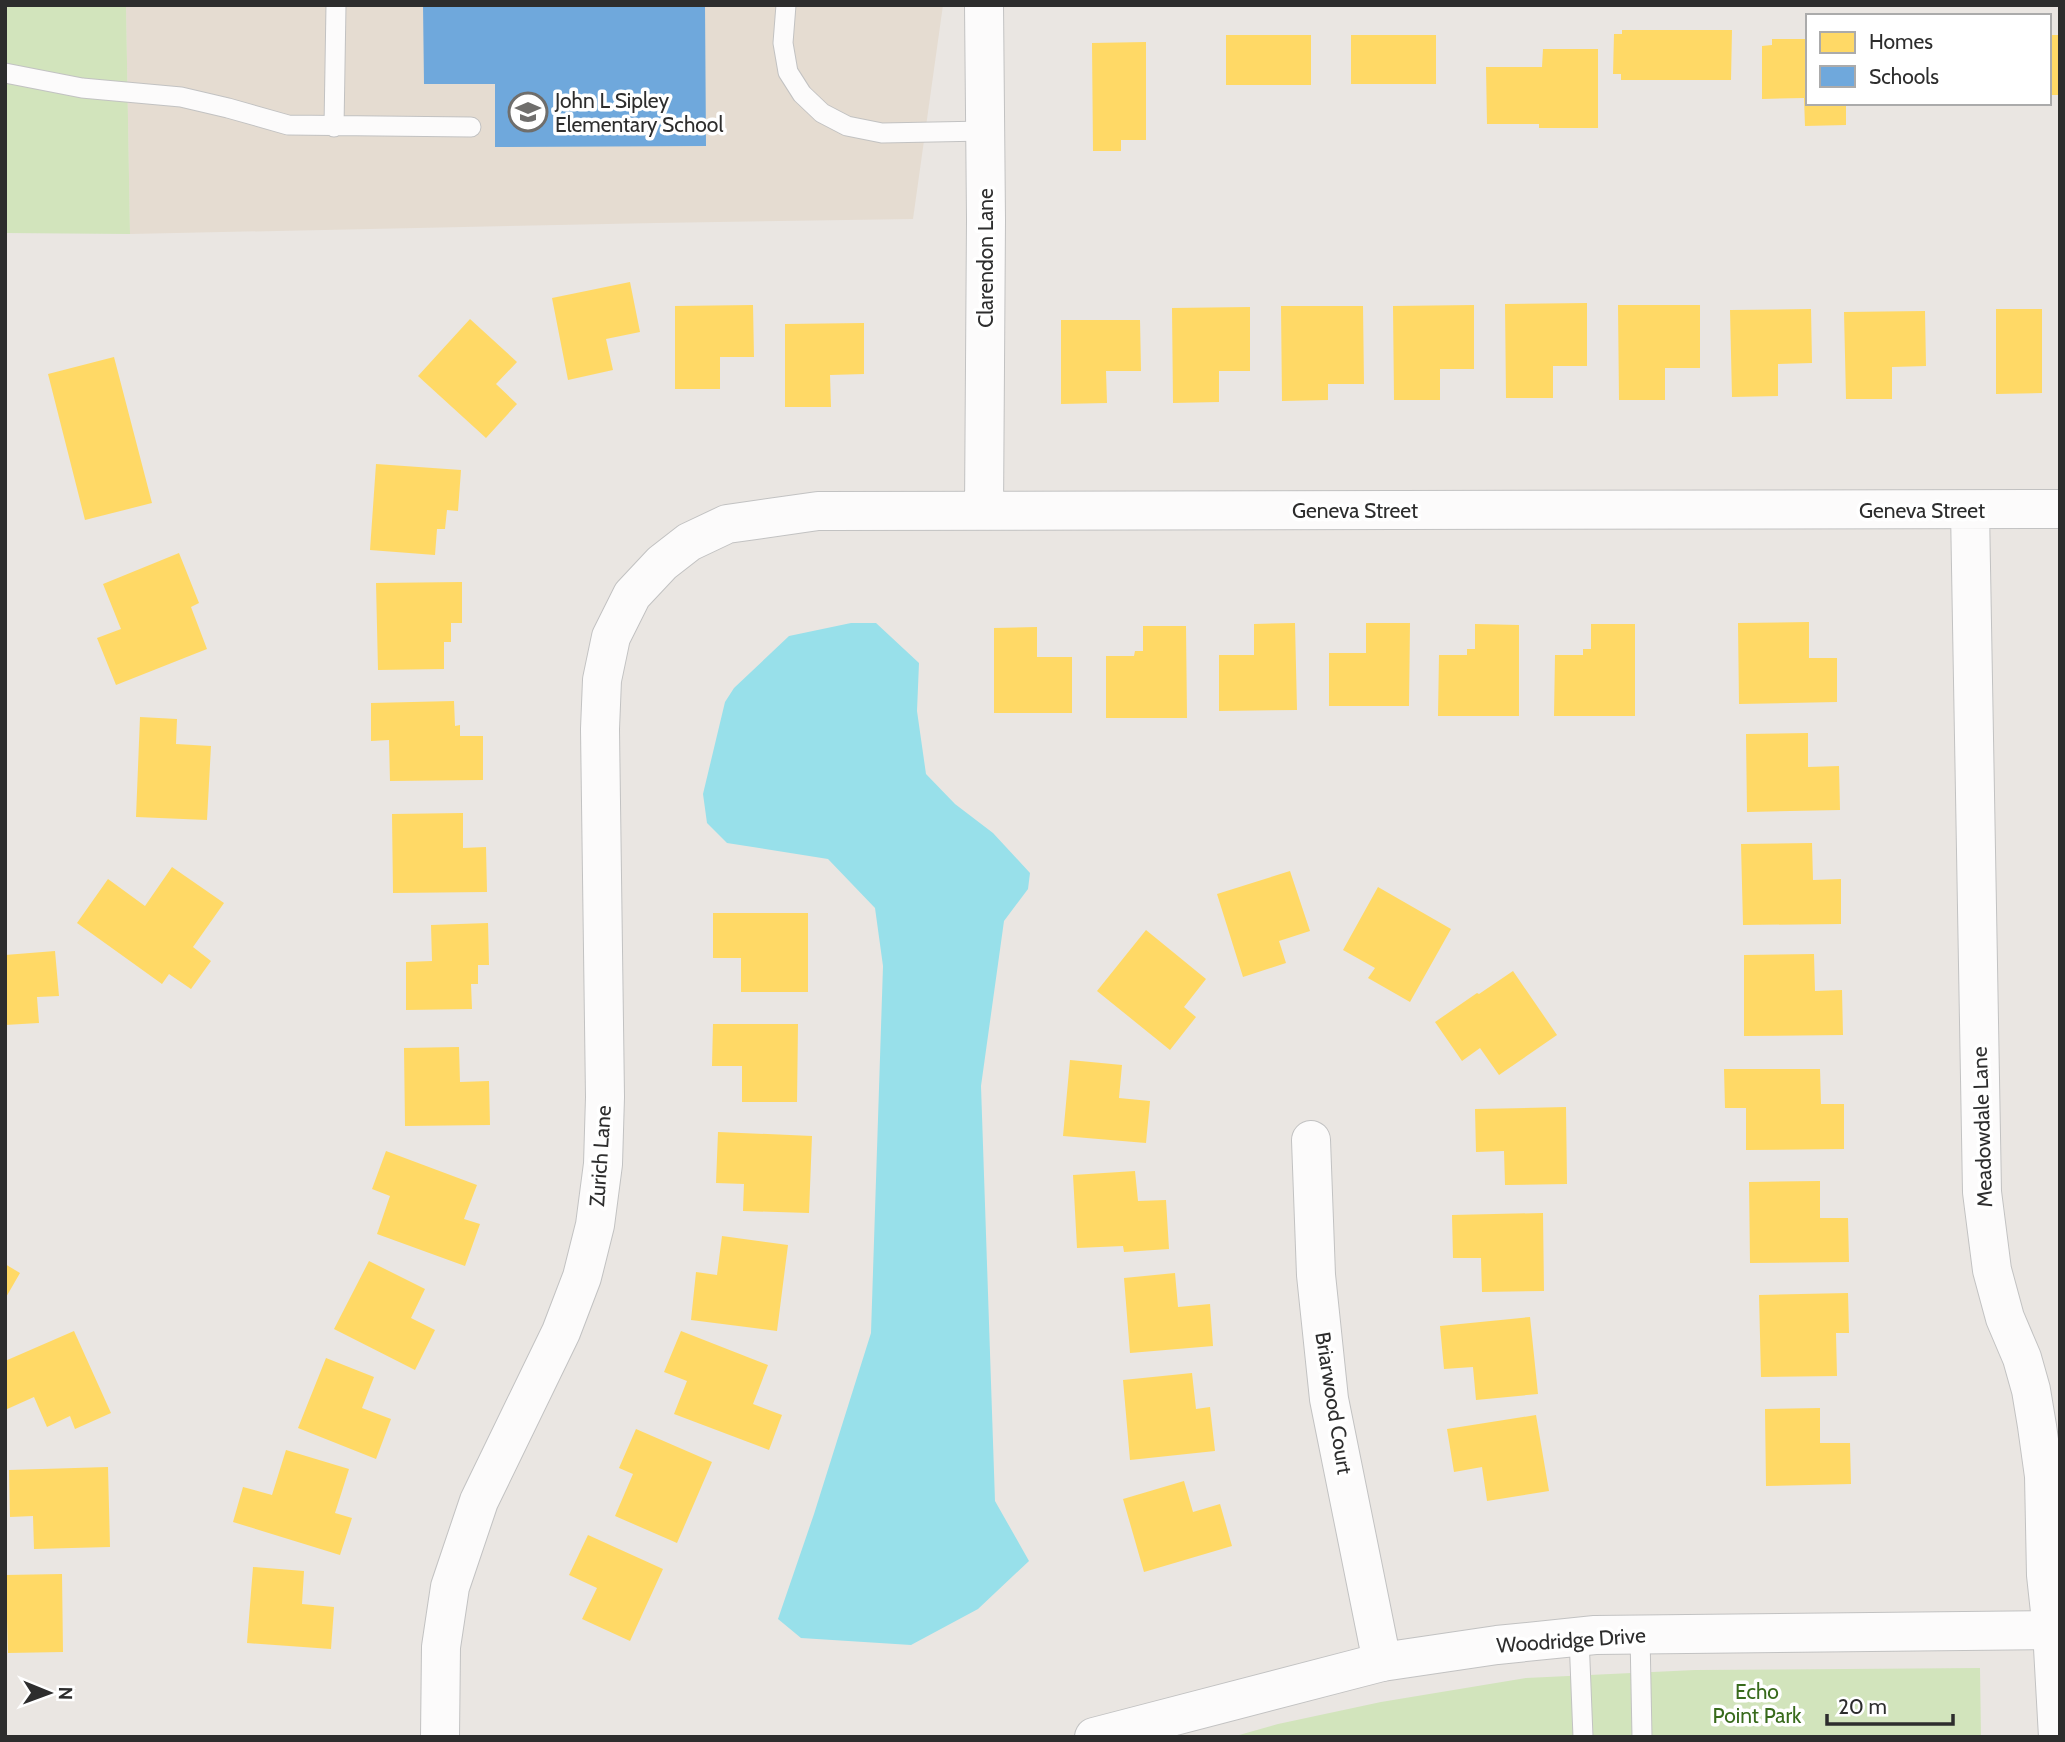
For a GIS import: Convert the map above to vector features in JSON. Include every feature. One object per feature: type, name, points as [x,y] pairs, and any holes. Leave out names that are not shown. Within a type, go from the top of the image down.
[{"type":"street","name":"Clarendon Lane","points":[[984,510],[985,5]]},
{"type":"street","name":"Geneva Street","points":[[662,563],[689,542],[727,524],[818,511],[2060,509]]},
{"type":"street","name":"Meadowdale Lane","points":[[1970,510],[1982,1192],[1992,1270],[2006,1318],[2022,1358],[2037,1426],[2043,1476],[2046,1575],[2056,1630],[2057,1737]]},
{"type":"street","name":"Zurich Lane","points":[[440,1737],[442,1647],[450,1587],[479,1501],[561,1332],[582,1277],[594,1225],[603,1164],[605,1097],[600,729],[602,680],[611,637],[632,595],[662,563]]},
{"type":"street","name":"Briarwood Court","points":[[1311,1140],[1316,1275],[1329,1399],[1381,1662]]},
{"type":"street","name":"Woodridge Drive","points":[[1094,1737],[1381,1662],[1497,1645],[1579,1637],[1640,1635],[2056,1630]]},
{"type":"lane","points":[[334,127],[336,5]]},
{"type":"lane","points":[[786,5],[783,43],[788,72],[802,94],[822,113],[847,126],[882,133],[985,131]]},
{"type":"lane","points":[[5,73],[82,88],[181,97],[288,125],[471,127]]},
{"type":"lane","points":[[1640,1635],[1642,1737]]},
{"type":"lane","points":[[1579,1637],[1583,1737]]},
{"type":"shaded area","name":"John L Sipley Elementary School","points":[[126,5],[943,5],[913,219],[130,234]]},
{"type":"green space","points":[[5,5],[126,5],[130,234],[5,233]]},
{"type":"green space","name":"Echo Point Park","points":[[1980,1668],[1981,1737],[1232,1737],[1278,1724],[1381,1702],[1526,1678],[1695,1670]]},
{"type":"water","points":[[851,623],[876,623],[919,663],[917,711],[926,774],[955,804],[993,833],[1030,873],[1028,889],[1004,921],[981,1086],[995,1501],[1029,1561],[978,1609],[911,1645],[801,1638],[778,1619],[871,1333],[883,966],[875,908],[828,859],[727,843],[707,823],[703,794],[725,702],[734,688],[789,636]]},
{"type":"building: Homes","points":[[1622,30],[1732,30],[1731,80],[1621,80],[1621,74],[1613,74],[1614,34],[1622,34]]},
{"type":"building: Homes","points":[[1226,35],[1311,35],[1311,85],[1226,85]]},
{"type":"building: Homes","points":[[1351,35],[1436,35],[1436,84],[1351,84]]},
{"type":"building: Homes","points":[[2051,35],[2060,35],[2060,95],[2051,95]]},
{"type":"building: Homes","points":[[1772,39],[1806,39],[1806,105],[1846,105],[1846,125],[1805,126],[1804,98],[1762,99],[1762,46],[1772,45]]},
{"type":"building: Homes","points":[[1146,42],[1146,140],[1121,140],[1121,151],[1093,151],[1092,43]]},
{"type":"building: Homes","points":[[1543,49],[1598,49],[1598,128],[1539,128],[1539,124],[1487,124],[1486,67],[1542,67]]},
{"type":"building: Homes","points":[[630,282],[640,332],[606,339],[613,370],[568,380],[552,298]]},
{"type":"building: Homes","points":[[1587,303],[1587,366],[1553,366],[1553,398],[1506,398],[1505,304]]},
{"type":"building: Homes","points":[[753,305],[754,357],[720,357],[720,389],[675,389],[675,306]]},
{"type":"building: Homes","points":[[1474,305],[1474,369],[1440,369],[1440,400],[1394,400],[1393,306]]},
{"type":"building: Homes","points":[[1618,305],[1700,305],[1700,368],[1665,368],[1665,400],[1619,400]]},
{"type":"building: Homes","points":[[1281,306],[1363,306],[1364,384],[1328,384],[1328,400],[1282,401]]},
{"type":"building: Homes","points":[[1250,307],[1250,371],[1219,371],[1219,402],[1173,403],[1172,308]]},
{"type":"building: Homes","points":[[1811,309],[1812,363],[1778,364],[1778,396],[1732,397],[1730,310]]},
{"type":"building: Homes","points":[[1996,309],[2042,309],[2042,393],[1996,394]]},
{"type":"building: Homes","points":[[1925,311],[1926,366],[1892,367],[1892,399],[1846,399],[1844,312]]},
{"type":"building: Homes","points":[[470,319],[517,362],[496,384],[517,404],[486,438],[418,376]]},
{"type":"building: Homes","points":[[1061,320],[1140,320],[1141,371],[1106,371],[1107,403],[1061,404]]},
{"type":"building: Homes","points":[[864,323],[864,374],[830,375],[831,407],[785,407],[785,324]]},
{"type":"building: Homes","points":[[114,357],[152,503],[85,520],[48,374]]},
{"type":"building: Homes","points":[[376,464],[461,470],[458,511],[447,510],[445,529],[437,529],[435,555],[370,550]]},
{"type":"building: Homes","points":[[179,553],[199,603],[191,607],[207,649],[116,685],[97,638],[121,629],[103,584]]},
{"type":"building: Homes","points":[[462,582],[462,623],[451,623],[451,642],[444,642],[444,669],[378,670],[376,583]]},
{"type":"building: Homes","points":[[1809,622],[1809,658],[1837,658],[1837,702],[1739,704],[1738,623]]},
{"type":"building: Homes","points":[[1295,623],[1297,710],[1219,711],[1219,655],[1254,655],[1254,624]]},
{"type":"building: Homes","points":[[1366,623],[1410,623],[1409,706],[1329,706],[1329,653],[1366,653]]},
{"type":"building: Homes","points":[[1475,624],[1519,625],[1519,716],[1438,716],[1439,655],[1467,655],[1467,649],[1475,649]]},
{"type":"building: Homes","points":[[1591,624],[1635,624],[1635,716],[1554,716],[1555,655],[1583,655],[1583,649],[1591,649]]},
{"type":"building: Homes","points":[[1143,626],[1186,626],[1187,718],[1106,718],[1106,656],[1134,656],[1135,651],[1143,651]]},
{"type":"building: Homes","points":[[1037,627],[1037,657],[1072,657],[1072,713],[994,713],[994,628]]},
{"type":"building: Homes","points":[[454,701],[455,726],[460,725],[460,736],[483,736],[483,780],[390,781],[389,740],[371,741],[371,703]]},
{"type":"building: Homes","points":[[140,717],[177,719],[176,744],[211,746],[207,820],[136,817]]},
{"type":"building: Homes","points":[[1808,733],[1808,767],[1839,766],[1840,810],[1747,812],[1746,734]]},
{"type":"building: Homes","points":[[463,813],[463,848],[486,847],[487,892],[393,893],[392,814]]},
{"type":"building: Homes","points":[[1812,843],[1813,880],[1841,879],[1841,924],[1743,925],[1741,844]]},
{"type":"building: Homes","points":[[172,867],[224,903],[193,947],[211,961],[191,989],[169,974],[162,984],[77,923],[108,879],[145,906]]},
{"type":"building: Homes","points":[[1290,871],[1310,931],[1279,941],[1286,963],[1243,977],[1217,894]]},
{"type":"building: Homes","points":[[1378,887],[1451,929],[1410,1002],[1368,978],[1375,968],[1343,950]]},
{"type":"building: Homes","points":[[713,913],[808,913],[808,992],[741,992],[741,958],[713,958]]},
{"type":"building: Homes","points":[[488,923],[489,965],[478,965],[478,984],[471,984],[472,1009],[406,1010],[406,962],[432,961],[431,925]]},
{"type":"building: Homes","points":[[1146,930],[1206,979],[1184,1007],[1196,1017],[1170,1050],[1097,991]]},
{"type":"building: Homes","points":[[55,951],[59,996],[37,997],[39,1023],[5,1025],[5,955]]},
{"type":"building: Homes","points":[[1814,954],[1815,991],[1842,990],[1843,1035],[1744,1036],[1744,955]]},
{"type":"building: Homes","points":[[1513,971],[1557,1035],[1499,1075],[1480,1048],[1462,1061],[1435,1022]]},
{"type":"building: Homes","points":[[713,1024],[798,1024],[797,1102],[742,1102],[742,1066],[712,1066]]},
{"type":"building: Homes","points":[[459,1047],[460,1082],[489,1081],[490,1125],[405,1126],[404,1048]]},
{"type":"building: Homes","points":[[1070,1060],[1122,1065],[1119,1098],[1150,1101],[1146,1143],[1063,1136]]},
{"type":"building: Homes","points":[[1724,1069],[1820,1069],[1821,1104],[1844,1104],[1844,1149],[1746,1150],[1746,1108],[1725,1108]]},
{"type":"building: Homes","points":[[1566,1107],[1567,1184],[1505,1185],[1504,1151],[1476,1152],[1475,1109]]},
{"type":"building: Homes","points":[[718,1132],[812,1136],[809,1213],[743,1211],[744,1184],[716,1183]]},
{"type":"building: Homes","points":[[386,1151],[477,1185],[464,1219],[480,1224],[465,1266],[377,1234],[390,1196],[372,1189]]},
{"type":"building: Homes","points":[[1135,1171],[1138,1201],[1166,1200],[1169,1249],[1124,1252],[1123,1246],[1077,1248],[1073,1175]]},
{"type":"building: Homes","points":[[1820,1181],[1820,1218],[1848,1218],[1849,1262],[1750,1263],[1749,1182]]},
{"type":"building: Homes","points":[[1543,1213],[1544,1291],[1482,1292],[1481,1258],[1453,1258],[1452,1215]]},
{"type":"building: Homes","points":[[722,1236],[788,1245],[777,1331],[691,1320],[696,1272],[717,1275]]},
{"type":"building: Homes","points":[[369,1261],[425,1289],[411,1318],[435,1330],[415,1370],[334,1329]]},
{"type":"building: Homes","points":[[5,1264],[20,1273],[5,1299]]},
{"type":"building: Homes","points":[[1175,1273],[1178,1307],[1210,1304],[1213,1346],[1130,1353],[1124,1278]]},
{"type":"building: Homes","points":[[1848,1293],[1849,1333],[1836,1333],[1837,1376],[1761,1377],[1759,1295]]},
{"type":"building: Homes","points":[[1530,1317],[1538,1394],[1476,1400],[1473,1367],[1444,1369],[1440,1326]]},
{"type":"building: Homes","points":[[74,1331],[111,1413],[75,1429],[70,1416],[47,1427],[34,1397],[5,1410],[5,1361]]},
{"type":"building: Homes","points":[[681,1331],[768,1365],[753,1404],[782,1415],[769,1450],[674,1414],[687,1381],[664,1372]]},
{"type":"building: Homes","points":[[326,1358],[374,1377],[362,1408],[391,1419],[376,1459],[298,1428]]},
{"type":"building: Homes","points":[[1192,1373],[1196,1409],[1210,1407],[1215,1451],[1130,1460],[1123,1380]]},
{"type":"building: Homes","points":[[1820,1408],[1820,1443],[1850,1443],[1851,1484],[1766,1486],[1765,1409]]},
{"type":"building: Homes","points":[[1536,1415],[1549,1491],[1487,1501],[1482,1467],[1454,1472],[1447,1429]]},
{"type":"building: Homes","points":[[636,1429],[712,1462],[677,1543],[615,1516],[633,1474],[619,1468]]},
{"type":"building: Homes","points":[[286,1450],[349,1469],[335,1513],[352,1518],[340,1555],[233,1522],[243,1487],[272,1495]]},
{"type":"building: Homes","points":[[108,1467],[110,1547],[34,1549],[33,1516],[10,1517],[9,1470]]},
{"type":"building: Homes","points":[[1184,1481],[1193,1512],[1220,1504],[1232,1546],[1144,1572],[1123,1499]]},
{"type":"building: Homes","points":[[588,1535],[663,1569],[630,1641],[582,1619],[597,1588],[569,1575]]},
{"type":"building: Homes","points":[[253,1567],[304,1571],[302,1604],[334,1607],[331,1649],[247,1643]]},
{"type":"building: Homes","points":[[62,1574],[63,1652],[8,1653],[5,1575]]},
{"type":"building: Schools","points":[[423,5],[705,5],[706,146],[495,147],[495,84],[424,84]]},
{"type":"place","name":"John L Sipley Elementary School","points":[[528,112]]}]
